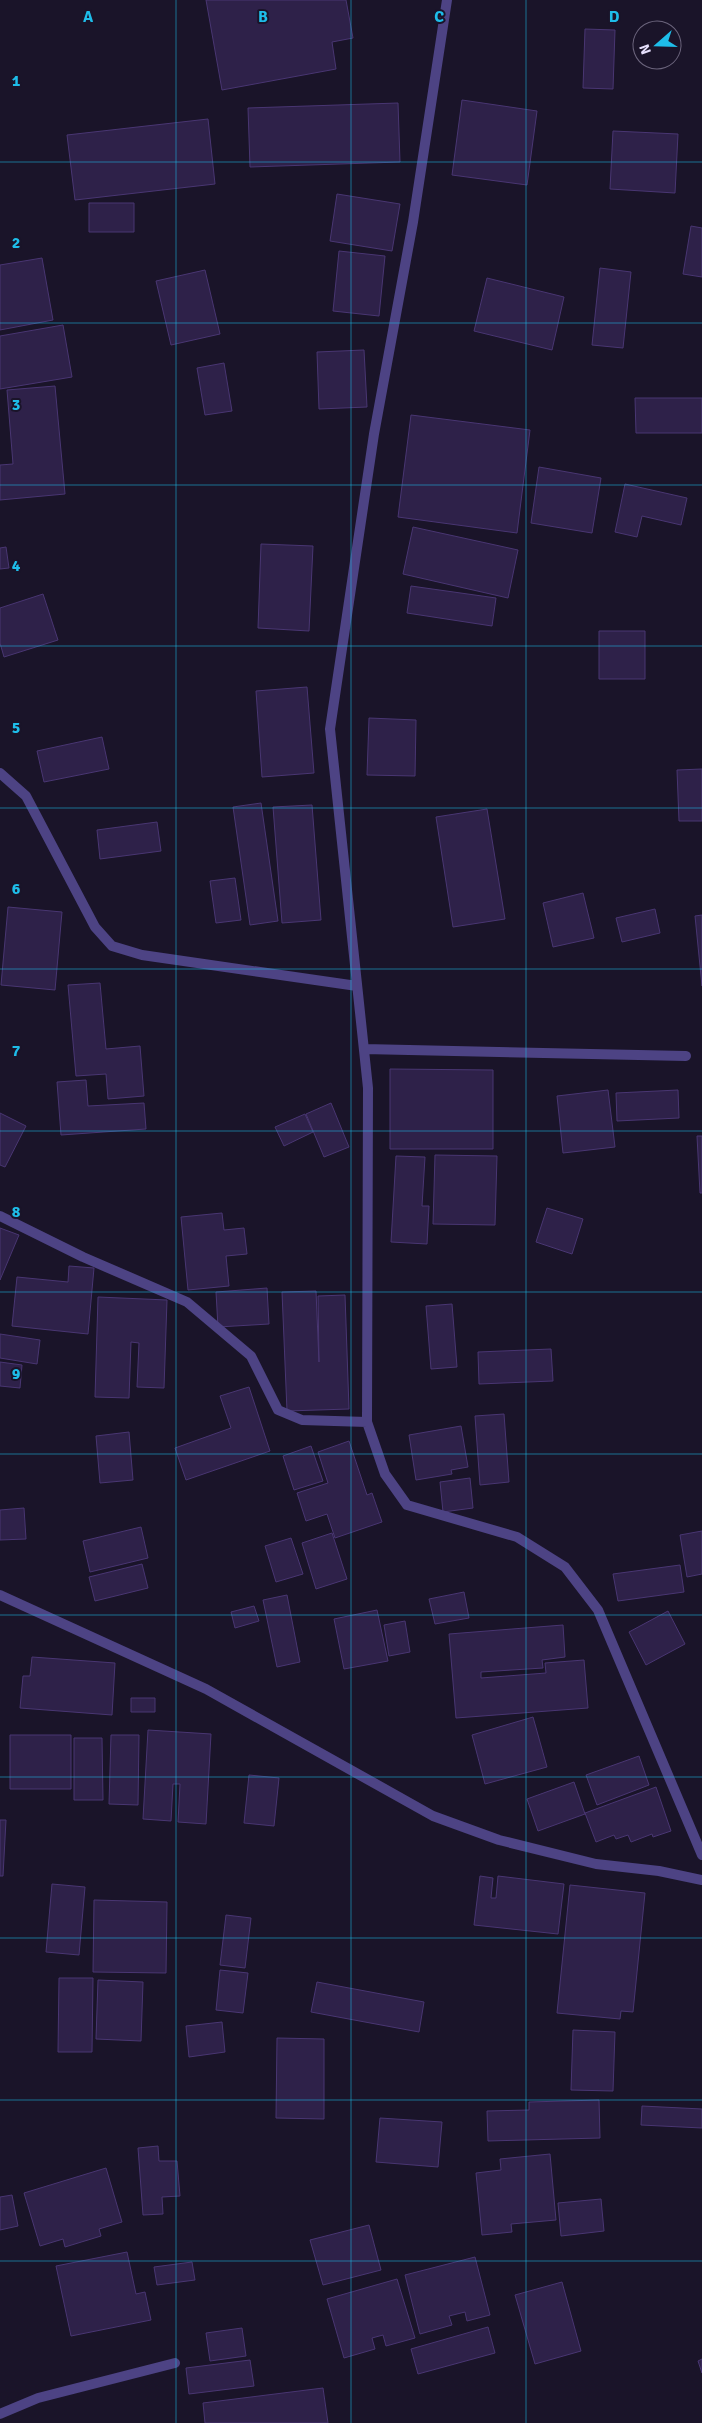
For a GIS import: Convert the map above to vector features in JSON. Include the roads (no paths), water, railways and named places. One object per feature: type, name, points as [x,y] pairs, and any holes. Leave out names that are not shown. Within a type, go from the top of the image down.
[{"type":"street","points":[[447,0],[414,222],[374,434],[330,729],[368,1088],[367,1422],[385,1474],[406,1505],[517,1537],[565,1567],[598,1610],[702,1855]]},
{"type":"street","points":[[0,774],[26,796],[94,927],[112,946],[142,956],[357,986]]},
{"type":"street","points":[[364,1049],[686,1056]]},
{"type":"street","points":[[0,1216],[83,1257],[187,1302],[251,1356],[278,1410],[302,1420],[367,1422]]},
{"type":"street","points":[[0,1595],[206,1689],[433,1816],[499,1840],[596,1864],[702,1880]]},
{"type":"street","points":[[0,2414],[38,2398],[176,2363]]}]
